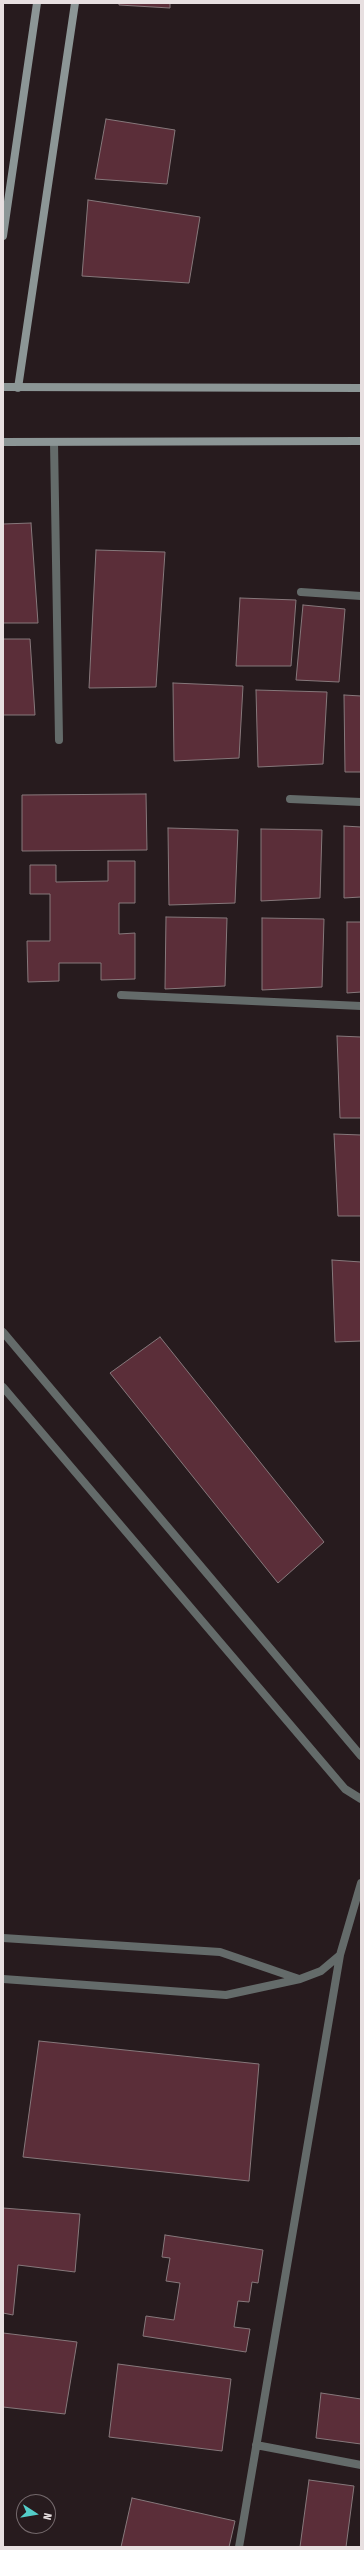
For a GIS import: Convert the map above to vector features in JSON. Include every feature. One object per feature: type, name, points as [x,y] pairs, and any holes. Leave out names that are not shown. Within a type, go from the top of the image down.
[{"type":"main road","points":[[3,236],[37,3]]},
{"type":"main road","points":[[18,388],[75,3]]},
{"type":"main road","points":[[3,387],[361,388]]},
{"type":"main road","points":[[3,442],[361,441]]},
{"type":"street","points":[[54,442],[59,740]]},
{"type":"street","points":[[302,592],[361,596]]},
{"type":"street","points":[[290,799],[361,802]]},
{"type":"street","points":[[121,995],[361,1006]]},
{"type":"street","points":[[3,1332],[361,1756]]},
{"type":"street","points":[[3,1387],[344,1789],[361,1799]]},
{"type":"street","points":[[239,2547],[340,1955],[361,1883]]},
{"type":"street","points":[[3,1938],[220,1952],[300,1979]]},
{"type":"street","points":[[3,1979],[226,1995],[300,1979],[321,1971],[340,1955]]},
{"type":"street","points":[[256,2445],[361,2465]]},
{"type":"building","points":[[119,3],[170,3],[170,8],[119,5]]},
{"type":"building","points":[[106,119],[175,130],[167,184],[95,179]]},
{"type":"building","points":[[88,200],[200,217],[189,283],[82,276]]},
{"type":"building","points":[[31,523],[38,623],[3,623],[3,524]]},
{"type":"building","points":[[96,550],[165,552],[156,687],[89,688]]},
{"type":"building","points":[[240,598],[296,600],[291,666],[236,666]]},
{"type":"building","points":[[303,605],[345,609],[339,682],[296,680]]},
{"type":"building","points":[[3,639],[30,639],[35,715],[3,715]]},
{"type":"building","points":[[173,683],[243,686],[239,758],[174,761]]},
{"type":"building","points":[[256,690],[327,692],[323,764],[258,767]]},
{"type":"building","points":[[344,695],[361,696],[361,772],[345,772]]},
{"type":"building","points":[[146,794],[147,850],[22,851],[22,795]]},
{"type":"building","points":[[344,826],[361,827],[361,897],[344,898]]},
{"type":"building","points":[[168,828],[238,830],[235,903],[169,905]]},
{"type":"building","points":[[261,829],[322,830],[320,898],[261,901]]},
{"type":"building","points":[[108,861],[135,861],[135,903],[119,903],[119,934],[135,933],[135,979],[101,980],[101,963],[59,963],[59,981],[28,982],[27,941],[50,941],[50,894],[30,894],[30,865],[56,865],[56,882],[108,881]]},
{"type":"building","points":[[166,917],[227,918],[225,986],[165,989]]},
{"type":"building","points":[[262,918],[324,919],[322,987],[262,990]]},
{"type":"building","points":[[347,922],[361,922],[361,992],[347,993]]},
{"type":"building","points":[[337,1036],[361,1037],[361,1118],[340,1118]]},
{"type":"building","points":[[334,1134],[361,1135],[361,1216],[338,1216]]},
{"type":"building","points":[[332,1260],[361,1262],[361,1341],[335,1342]]},
{"type":"building","points":[[160,1337],[324,1542],[278,1583],[110,1373]]},
{"type":"building","points":[[39,2041],[259,2064],[249,2181],[23,2157]]},
{"type":"building","points":[[3,2208],[80,2214],[75,2272],[18,2265],[13,2315],[3,2313]]},
{"type":"building","points":[[165,2235],[263,2250],[258,2283],[252,2282],[249,2302],[238,2301],[234,2327],[250,2329],[246,2352],[143,2336],[146,2316],[174,2320],[180,2283],[166,2281],[170,2258],[162,2257]]},
{"type":"building","points":[[3,2333],[77,2342],[65,2414],[3,2407]]},
{"type":"building","points":[[118,2364],[231,2379],[222,2451],[109,2437]]},
{"type":"building","points":[[321,2393],[361,2399],[361,2444],[316,2438]]},
{"type":"building","points":[[309,2480],[354,2486],[346,2547],[300,2547]]},
{"type":"building","points":[[132,2498],[235,2521],[229,2547],[121,2547]]}]
